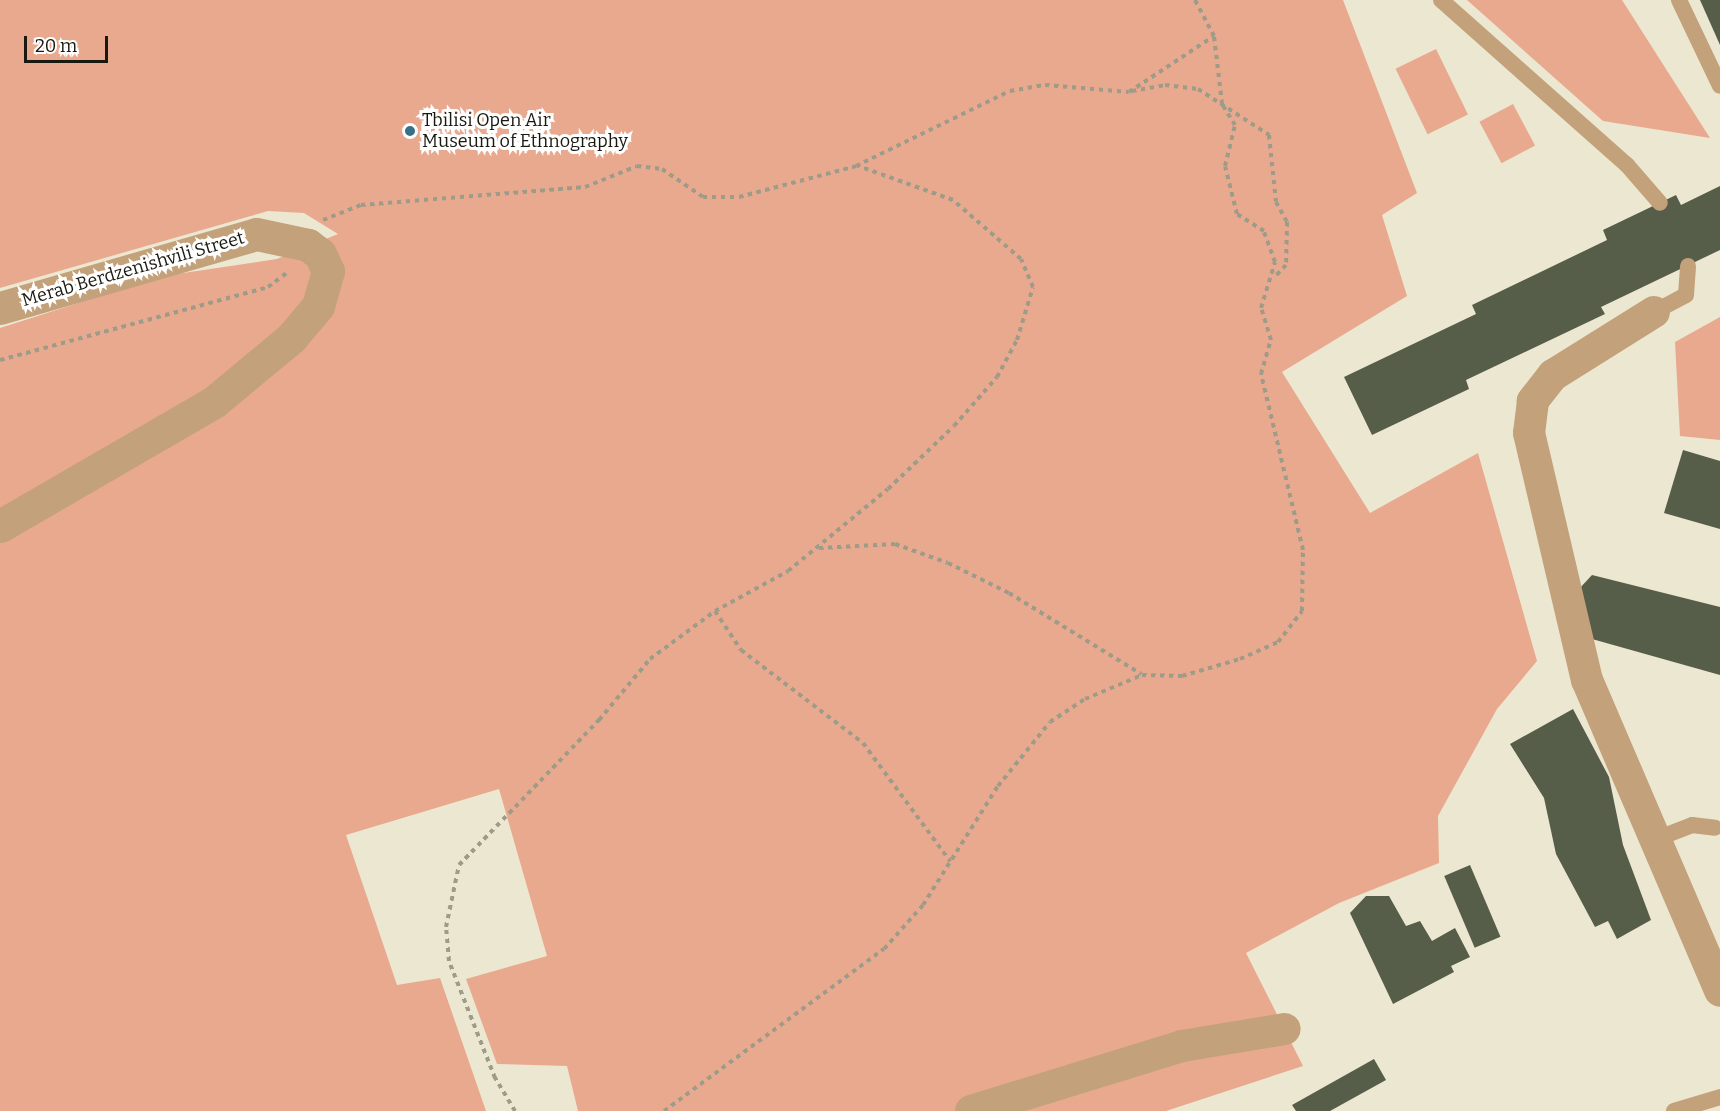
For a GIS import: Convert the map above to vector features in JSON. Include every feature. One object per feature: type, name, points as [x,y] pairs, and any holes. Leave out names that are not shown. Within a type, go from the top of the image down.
[{"type":"street","name":"Merab Berdzenishvili Street","points":[[0,308],[255,234],[308,244],[321,254],[328,271],[318,306],[291,338],[213,402],[0,526]]},
{"type":"street","points":[[1654,312],[1553,375],[1533,401],[1529,433],[1587,680],[1720,991]]},
{"type":"street","points":[[971,1111],[1182,1046],[1285,1029]]},
{"type":"lane","points":[[1441,0],[1627,165],[1660,203]]},
{"type":"lane","points":[[1679,0],[1720,86]]},
{"type":"lane","points":[[1654,312],[1686,295],[1688,266]]},
{"type":"lane","points":[[1656,839],[1692,825],[1715,828]]},
{"type":"lane","points":[[1674,1111],[1720,1097]]},
{"type":"path","points":[[1195,0],[1214,36],[1222,104],[1235,125],[1226,166],[1237,214],[1264,231],[1275,262],[1275,277]]},
{"type":"path","points":[[1129,92],[1214,36]]},
{"type":"path","points":[[323,220],[361,205],[585,187],[637,166],[662,169],[703,197],[727,197],[856,165],[1010,91],[1045,85],[1129,92],[1165,85],[1198,89],[1269,135],[1276,202],[1287,222],[1286,265],[1275,277],[1261,308],[1271,340],[1261,374],[1303,550],[1302,611],[1278,642],[1240,659],[1182,676],[1142,675],[1085,699],[1050,722],[999,786],[923,905],[884,949],[664,1111]]},
{"type":"path","points":[[515,1111],[495,1078],[449,961],[446,927],[459,865],[599,720],[650,659],[715,611],[773,580],[819,548],[954,426],[997,377],[1017,340],[1033,287],[1021,259],[953,200],[856,165]]},
{"type":"path","points":[[0,360],[268,287],[294,267]]},
{"type":"path","points":[[819,548],[894,544],[948,563],[1142,675]]},
{"type":"path","points":[[715,611],[741,650],[863,743],[950,861]]},
{"type":"shaded area","points":[[0,0],[1343,0],[1417,193],[1382,215],[1407,296],[1282,372],[1370,513],[1478,453],[1537,661],[1497,709],[1438,816],[1439,863],[1339,903],[1246,953],[1303,1066],[1166,1111],[578,1111],[567,1066],[497,1064],[466,979],[547,956],[499,789],[346,835],[397,985],[440,978],[486,1111],[0,1111],[0,328],[163,276],[277,259],[338,234],[304,213],[268,211],[0,288]]},
{"type":"shaded area","points":[[1467,0],[1622,0],[1710,138],[1603,121]]},
{"type":"shaded area","points":[[1436,49],[1468,115],[1428,134],[1396,69]]},
{"type":"shaded area","points":[[1513,104],[1535,145],[1502,163],[1479,122]]},
{"type":"shaded area","points":[[1720,317],[1720,440],[1680,436],[1675,342]]},
{"type":"building","points":[[1700,0],[1720,0],[1720,45]]},
{"type":"building","points":[[1720,186],[1720,250],[1601,307],[1605,314],[1466,380],[1469,389],[1372,435],[1344,377],[1476,314],[1472,305],[1607,240],[1603,230],[1676,195],[1681,205]]},
{"type":"building","points":[[1683,450],[1720,461],[1720,529],[1664,513]]},
{"type":"building","points":[[1592,575],[1720,607],[1720,675],[1592,639],[1579,589]]},
{"type":"building","points":[[1573,709],[1609,777],[1623,845],[1651,920],[1617,939],[1608,921],[1595,927],[1556,854],[1544,798],[1510,744]]},
{"type":"building","points":[[1470,865],[1500,937],[1475,948],[1444,876]]},
{"type":"building","points":[[1366,896],[1389,896],[1406,926],[1420,921],[1432,941],[1455,928],[1470,957],[1451,966],[1454,972],[1393,1004],[1350,913]]},
{"type":"building","points":[[1374,1059],[1386,1080],[1330,1111],[1296,1111],[1292,1105]]},
{"type":"place","name":"Tbilisi Open Air Museum of Ethnography","points":[[410,131]]}]
